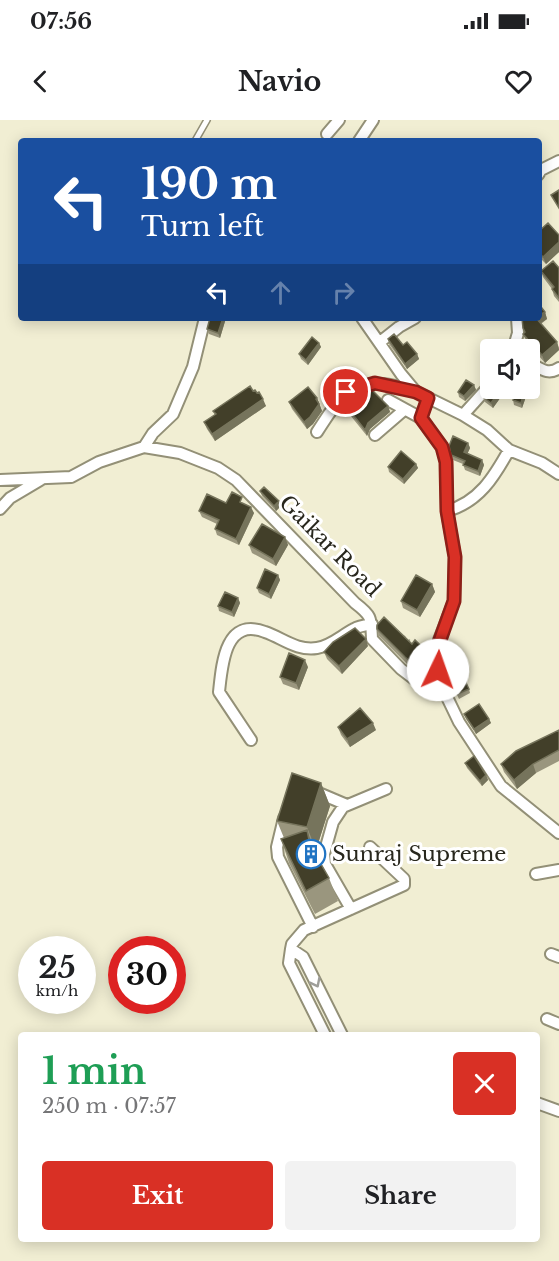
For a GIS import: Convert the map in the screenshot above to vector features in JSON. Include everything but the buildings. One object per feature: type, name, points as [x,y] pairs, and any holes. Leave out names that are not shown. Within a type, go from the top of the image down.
[{"type":"street","points":[[327,134],[339,120]]},
{"type":"street","points":[[361,138],[373,120]]},
{"type":"street","points":[[542,169],[559,160]]},
{"type":"street","points":[[0,480],[71,477],[99,462],[144,447],[153,433],[173,414],[193,367],[204,321]]},
{"type":"street","points":[[364,321],[416,392]]},
{"type":"street","points":[[380,342],[410,321]]},
{"type":"street","points":[[516,339],[517,321]]},
{"type":"street","points":[[540,368],[547,372],[559,369]]},
{"type":"street","points":[[317,432],[346,392],[375,383],[416,392],[464,415],[487,430],[509,450],[542,463],[559,474]]},
{"type":"street","points":[[464,415],[480,397]]},
{"type":"street","points":[[421,418],[428,398]]},
{"type":"street","points":[[388,400],[421,418],[442,447],[446,462],[447,511],[455,557],[454,601],[440,640],[439,650],[438,670],[443,685],[459,722],[496,769],[501,786],[559,833]]},
{"type":"street","points":[[375,435],[404,410]]},
{"type":"street","name":"Gaikar Road","points":[[144,447],[180,453],[218,468],[236,480],[370,618]]},
{"type":"street","points":[[447,511],[459,507],[493,479],[509,450]]},
{"type":"street","points":[[0,509],[10,498],[43,479]]},
{"type":"street","points":[[251,740],[219,692],[227,648],[236,633],[250,628],[266,632],[298,648],[318,648],[370,618],[372,639],[401,669],[422,685],[443,685]]},
{"type":"street","points":[[305,787],[347,805]]},
{"type":"street","points":[[351,909],[324,860],[333,822],[337,813],[347,805],[386,789]]},
{"type":"street","points":[[287,809],[277,847],[278,857],[313,927]]},
{"type":"street","points":[[324,1032],[289,963],[291,949],[304,930],[405,883],[404,879],[370,847]]},
{"type":"street","points":[[536,874],[559,870]]},
{"type":"street","points":[[291,949],[303,957],[340,1032]]},
{"type":"street","points":[[547,1019],[559,1024]]},
{"type":"street","points":[[540,1104],[559,1111]]},
{"type":"lane","points":[[197,138],[207,120]]},
{"type":"path","points":[[402,635],[410,641],[439,650]]},
{"type":"place","name":"Sunraj Supreme","points":[[311,854]]},
{"type":"route","points":[[346,392],[375,383],[416,392],[428,398],[421,418],[442,447],[446,462],[447,511],[455,557],[454,601],[440,640],[438,670]]}]
